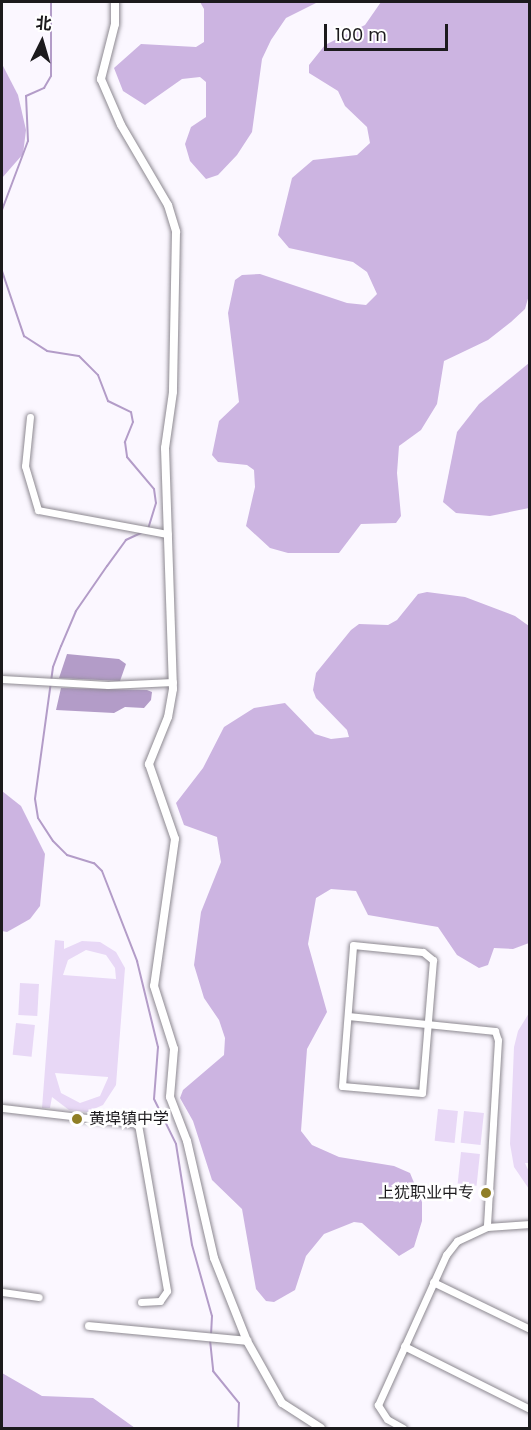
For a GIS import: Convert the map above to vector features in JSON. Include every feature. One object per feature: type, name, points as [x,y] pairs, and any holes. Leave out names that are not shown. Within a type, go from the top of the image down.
[{"type":"street","points":[[115,2],[115,24],[101,80],[121,124],[175,221],[172,392],[165,448],[173,682],[168,717],[149,764],[169,816],[175,851],[154,986],[174,1049],[171,1105],[187,1141],[214,1258],[247,1341],[282,1403],[321,1428]]},
{"type":"street","points":[[30,417],[25,466],[38,510],[168,534]]},
{"type":"street","points":[[2,679],[58,682],[173,682]]},
{"type":"street","points":[[353,945],[430,956],[433,965],[422,1093],[342,1086],[348,1016],[353,945]]},
{"type":"street","points":[[348,1016],[495,1031],[498,1040],[487,1227]]},
{"type":"street","points":[[2,1108],[138,1124],[167,1291],[160,1301],[141,1302]]},
{"type":"street","points":[[403,1428],[387,1419],[378,1405],[446,1255],[457,1241],[487,1227],[530,1224]]},
{"type":"street","points":[[433,1282],[530,1329]]},
{"type":"street","points":[[2,1293],[39,1297]]},
{"type":"street","points":[[89,1326],[247,1341]]},
{"type":"street","points":[[404,1346],[530,1409]]},
{"type":"shaded area","points":[[200,2],[318,2],[286,18],[271,40],[262,59],[252,132],[237,155],[218,175],[206,179],[190,161],[185,144],[191,127],[206,117],[206,82],[200,77],[182,79],[145,105],[123,91],[114,68],[141,44],[196,47],[204,42],[204,9]]},
{"type":"shaded area","points":[[381,2],[529,2],[529,295],[525,309],[488,340],[444,361],[437,404],[421,430],[399,446],[397,473],[401,516],[396,523],[361,524],[339,553],[288,553],[270,548],[246,526],[255,487],[254,470],[247,465],[218,462],[212,455],[219,421],[239,402],[228,313],[235,280],[242,275],[260,274],[347,303],[366,305],[377,294],[367,272],[353,262],[289,248],[278,235],[292,178],[313,160],[357,155],[370,143],[367,127],[345,106],[338,91],[309,73],[309,65],[325,45],[365,25]]},
{"type":"shaded area","points":[[2,64],[18,95],[26,130],[23,154],[2,178]]},
{"type":"shaded area","points":[[529,363],[529,508],[490,516],[456,513],[443,502],[457,432],[479,404]]},
{"type":"shaded area","points":[[427,592],[465,597],[515,616],[529,626],[529,943],[513,949],[494,948],[488,965],[479,968],[457,955],[438,927],[368,915],[356,891],[331,889],[316,898],[308,944],[327,1012],[307,1049],[301,1131],[312,1145],[339,1157],[394,1166],[410,1173],[422,1202],[422,1221],[414,1247],[399,1256],[362,1223],[354,1222],[324,1234],[306,1256],[295,1290],[274,1302],[266,1301],[256,1289],[242,1209],[212,1180],[193,1121],[180,1098],[183,1090],[224,1055],[225,1038],[219,1020],[204,998],[194,965],[201,912],[221,862],[217,837],[184,825],[176,803],[203,768],[224,727],[254,708],[285,703],[315,734],[331,739],[349,737],[347,730],[316,698],[313,690],[316,673],[351,630],[359,624],[388,625],[397,620],[418,594]]},
{"type":"shaded area","points":[[67,654],[119,659],[126,664],[120,681],[59,678]]},
{"type":"shaded area","points":[[61,688],[152,692],[151,700],[144,708],[125,707],[114,713],[56,710]]},
{"type":"shaded area","points":[[2,791],[21,806],[45,854],[40,906],[30,919],[7,932],[2,931]]},
{"type":"shaded area","points":[[55,940],[64,941],[64,949],[82,941],[100,942],[116,952],[125,968],[116,1085],[103,1105],[87,1112],[69,1110],[52,1097],[50,1108],[42,1108]],"holes":[[[86,950],[106,955],[115,968],[116,979],[63,975],[68,960]],[[55,1073],[108,1077],[108,1078],[100,1096],[80,1103],[61,1093]]]},
{"type":"shaded area","points":[[20,983],[39,984],[37,1016],[18,1015]]},
{"type":"shaded area","points":[[529,1013],[530,1163],[525,1163],[529,1172],[529,1189],[514,1167],[510,1144],[514,1047],[518,1031]]},
{"type":"shaded area","points":[[16,1023],[35,1025],[32,1057],[13,1055]]},
{"type":"shaded area","points":[[438,1109],[458,1111],[455,1143],[435,1141]]},
{"type":"shaded area","points":[[464,1111],[484,1113],[481,1145],[461,1143]]},
{"type":"shaded area","points":[[461,1152],[480,1154],[477,1186],[458,1184]]},
{"type":"shaded area","points":[[2,1373],[42,1396],[93,1398],[135,1428],[2,1428]]},
{"type":"waterway","points":[[2,210],[28,141],[26,96],[44,88],[51,76],[51,2]]},
{"type":"waterway","points":[[2,271],[24,336],[47,351],[79,356],[98,375],[108,401],[131,412],[133,422],[125,442],[127,457],[154,489],[156,503],[148,529]]},
{"type":"waterway","points":[[143,532],[126,540],[107,566],[76,611],[61,646],[53,667],[35,799],[38,818],[53,841],[67,855],[94,863],[102,871],[137,961],[158,1047],[154,1099],[176,1144],[192,1245],[212,1316],[211,1335]]},
{"type":"waterway","points":[[210,1340],[213,1371],[239,1403],[238,1428]]},
{"type":"place","name":"黄埠镇中学","points":[[77,1119]]},
{"type":"place","name":"上犹职业中专","points":[[486,1193]]}]
